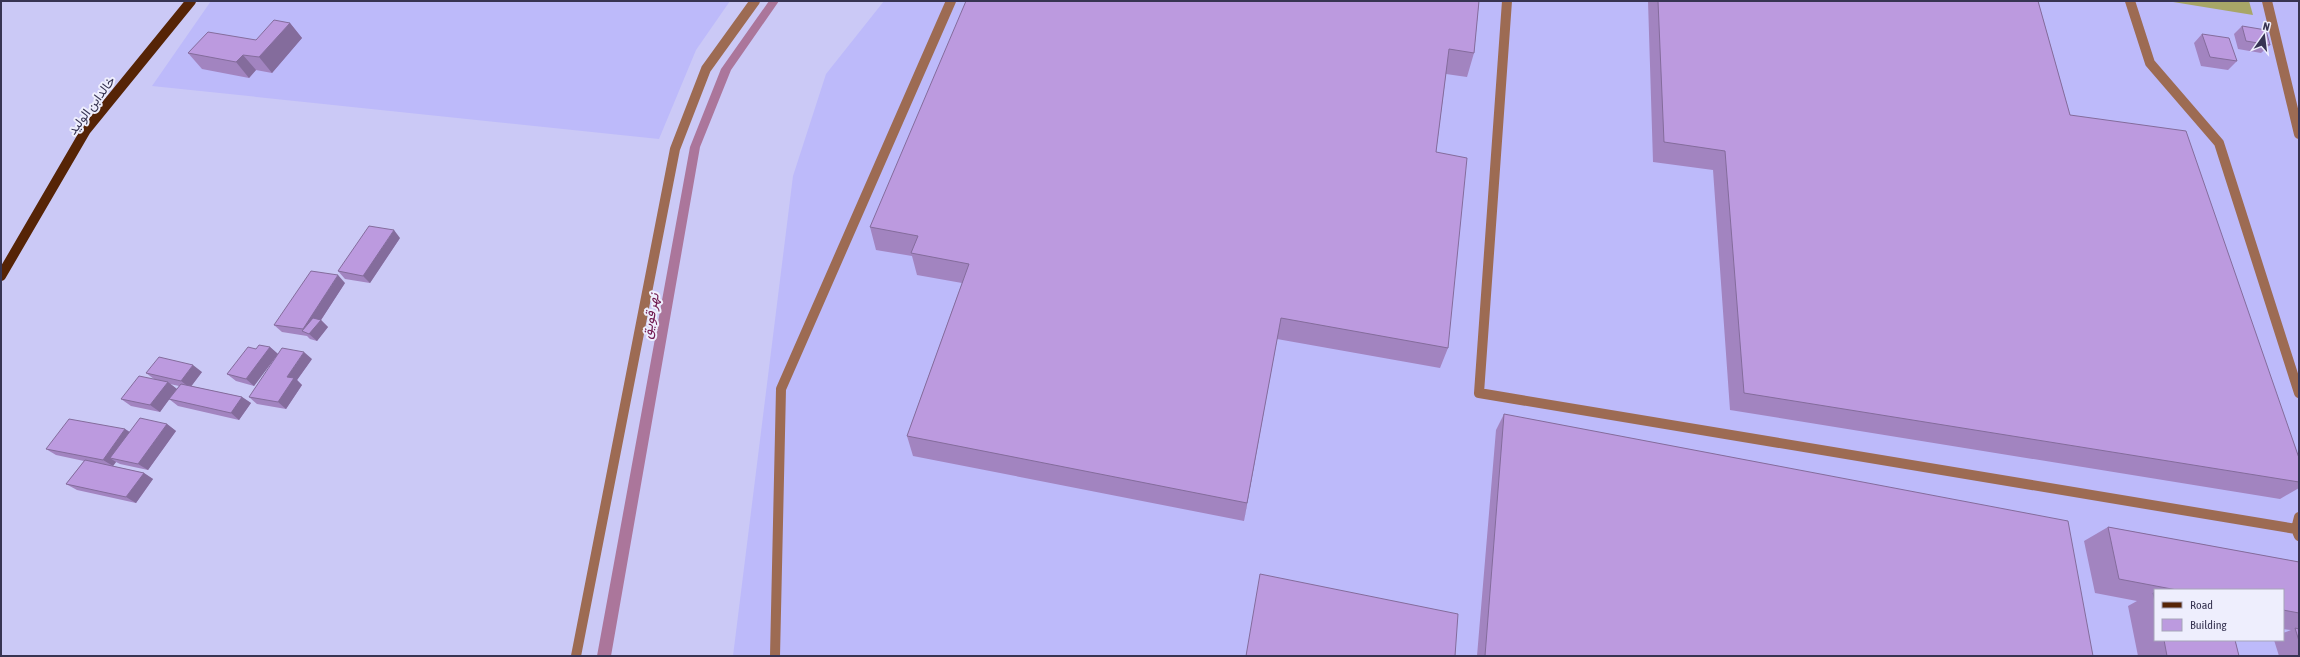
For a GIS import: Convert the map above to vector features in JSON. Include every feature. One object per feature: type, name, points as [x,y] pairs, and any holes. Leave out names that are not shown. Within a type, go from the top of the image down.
[{"type":"main road","name":"خالدابن الوليد","points":[[1,276],[86,130],[191,1]]},
{"type":"street","points":[[576,656],[675,149],[706,69],[755,1]]},
{"type":"street","points":[[775,656],[781,389],[950,1]]},
{"type":"street","points":[[1507,1],[1479,393],[2298,532],[2299,517]]},
{"type":"street","points":[[2130,1],[2150,63],[2218,144],[2299,393]]},
{"type":"street","points":[[2267,1],[2299,134]]},
{"type":"shaded area","points":[[211,1],[730,1],[696,50],[659,139],[152,86]]},
{"type":"shaded area","points":[[884,1],[2299,1],[2299,656],[733,656],[793,176],[826,74]]},
{"type":"shaded area","points":[[2167,1],[2249,1],[2253,15]]},
{"type":"building","points":[[966,1],[1479,1],[1474,53],[1449,49],[1436,152],[1467,158],[1448,348],[1281,318],[1247,503],[907,436],[969,264],[911,253],[918,236],[870,227]]},
{"type":"building","points":[[1658,1],[2038,1],[2070,115],[2186,131],[2299,458],[2299,482],[1744,393],[1725,151],[1664,142]]},
{"type":"building","points":[[274,20],[290,23],[259,57],[243,55],[236,62],[188,53],[208,32],[256,40]]},
{"type":"building","points":[[2242,26],[2266,30],[2270,45],[2246,41]]},
{"type":"building","points":[[2202,34],[2229,38],[2237,61],[2210,57]]},
{"type":"building","points":[[369,226],[394,230],[363,276],[338,271]]},
{"type":"building","points":[[311,271],[338,275],[303,329],[274,325]]},
{"type":"building","points":[[313,318],[321,320],[309,334],[302,331]]},
{"type":"building","points":[[259,345],[270,347],[246,379],[227,374],[248,347],[256,349]]},
{"type":"building","points":[[282,348],[304,352],[287,377],[294,378],[278,402],[249,397]]},
{"type":"building","points":[[159,357],[193,365],[181,381],[146,373]]},
{"type":"building","points":[[139,376],[168,382],[150,405],[121,399]]},
{"type":"building","points":[[181,384],[242,397],[231,413],[169,399]]},
{"type":"building","points":[[1504,414],[2068,521],[2093,656],[1485,656]]},
{"type":"building","points":[[140,418],[167,424],[138,464],[110,458]]},
{"type":"building","points":[[69,419],[125,429],[103,460],[46,449]]},
{"type":"building","points":[[85,460],[144,473],[126,497],[66,484]]},
{"type":"building","points":[[2108,527],[2299,562],[2299,613],[2284,610],[2284,589],[2172,589],[2119,579]]},
{"type":"building","points":[[1260,574],[1458,614],[1455,656],[1246,656]]},
{"type":"building","points":[[2295,628],[2299,629],[2299,641]]},
{"type":"building","points":[[2164,641],[2235,641],[2239,656],[2167,656]]},
{"type":"waterway","name":"نهر قويق","points":[[604,656],[695,147],[726,69],[774,1]]}]
